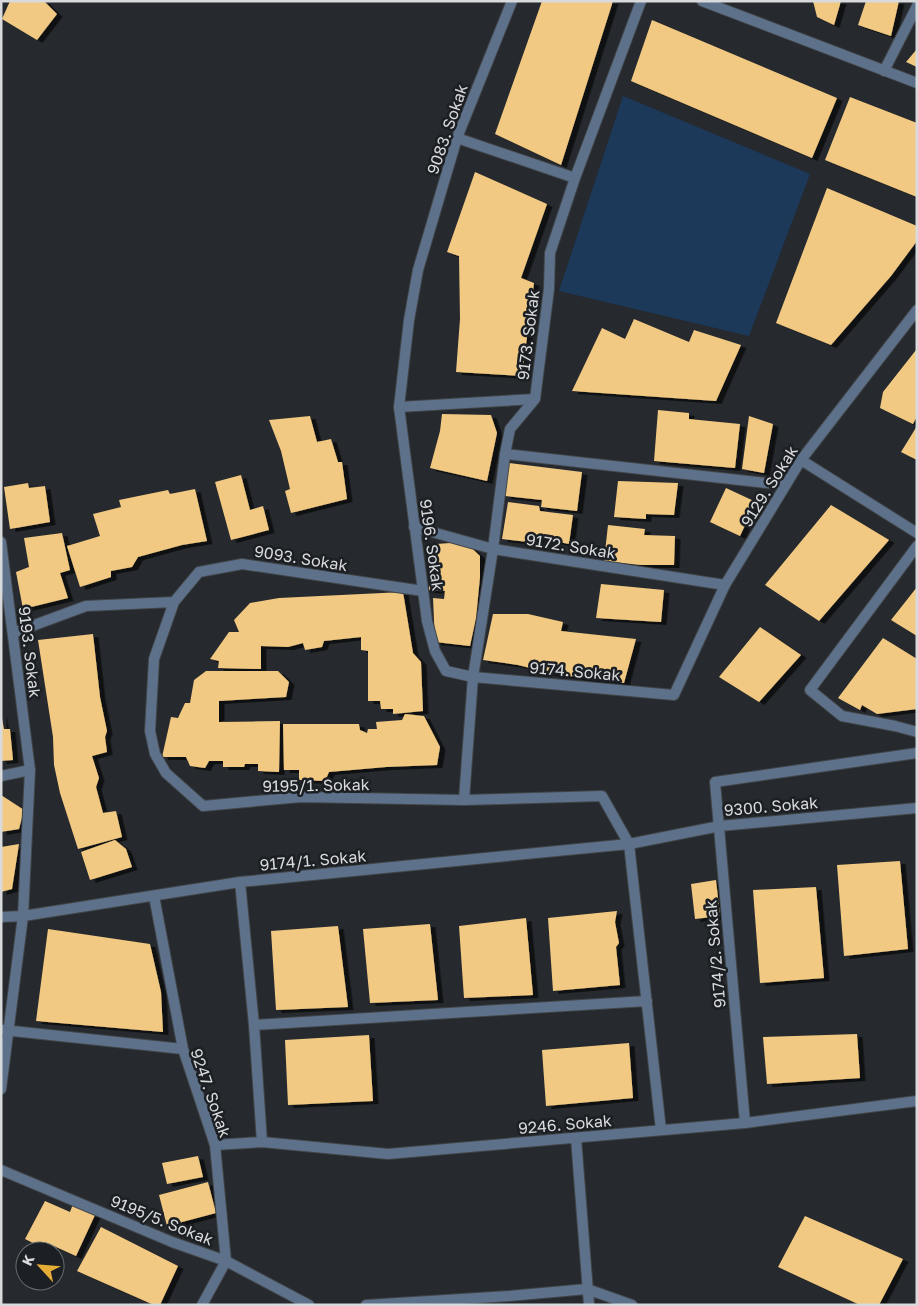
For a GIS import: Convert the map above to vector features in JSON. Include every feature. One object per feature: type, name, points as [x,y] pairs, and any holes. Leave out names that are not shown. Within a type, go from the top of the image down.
[{"type":"street","name":"9083. Sokak","points":[[418,270],[457,138],[512,1]]},
{"type":"street","name":"9173. Sokak","points":[[473,677],[510,429],[535,399],[549,289],[550,253],[575,178],[642,1]]},
{"type":"street","points":[[702,1],[917,83]]},
{"type":"street","points":[[884,71],[917,6]]},
{"type":"street","points":[[457,138],[575,178]]},
{"type":"street","name":"9196. Sokak","points":[[418,270],[409,320],[399,407],[414,527],[427,620],[435,651],[446,671],[473,677]]},
{"type":"street","name":"9129. Sokak","points":[[674,695],[725,585],[785,485],[801,460],[917,310]]},
{"type":"street","points":[[399,407],[535,399]]},
{"type":"street","points":[[505,454],[785,485]]},
{"type":"street","points":[[801,460],[917,533]]},
{"type":"street","name":"9172. Sokak","points":[[414,527],[493,549],[725,585]]},
{"type":"street","name":"9193. Sokak","points":[[1,542],[30,770],[23,916],[4,1030],[1,1088]]},
{"type":"street","points":[[917,546],[810,690],[842,716],[917,732]]},
{"type":"street","name":"9093. Sokak","points":[[174,602],[199,572],[242,564],[423,591]]},
{"type":"street","points":[[13,633],[86,606],[174,602]]},
{"type":"street","name":"9195/1. Sokak","points":[[174,602],[154,659],[150,731],[155,754],[166,773],[203,806],[301,797],[464,800],[602,796],[629,844]]},
{"type":"street","points":[[464,800],[473,677]]},
{"type":"street","name":"9174. Sokak","points":[[473,677],[674,695]]},
{"type":"street","name":"9174/2. Sokak","points":[[745,1123],[716,782],[917,753]]},
{"type":"street","points":[[1,776],[30,770]]},
{"type":"street","name":"9300. Sokak","points":[[629,844],[720,826],[917,808]]},
{"type":"street","points":[[629,844],[661,1130]]},
{"type":"street","name":"9174/1. Sokak","points":[[1,917],[23,916],[240,882],[629,844]]},
{"type":"street","points":[[240,882],[254,1025],[262,1142]]},
{"type":"street","points":[[154,896],[183,1048]]},
{"type":"street","points":[[254,1025],[647,1001]]},
{"type":"street","name":"9247. Sokak","points":[[4,1030],[183,1048],[215,1145],[226,1261]]},
{"type":"street","name":"9246. Sokak","points":[[215,1145],[262,1142],[388,1154],[745,1123],[917,1101]]},
{"type":"street","points":[[576,1138],[589,1305]]},
{"type":"street","name":"9195/5. Sokak","points":[[1,1170],[172,1242],[226,1261],[309,1305]]},
{"type":"street","points":[[202,1305],[226,1261]]},
{"type":"street","points":[[366,1305],[587,1289],[632,1305]]},
{"type":"shaded area","points":[[623,96],[810,174],[749,336],[559,291]]},
{"type":"building","points":[[10,1],[44,1],[57,14],[37,40],[2,19]]},
{"type":"building","points":[[542,1],[613,1],[561,165],[495,134]]},
{"type":"building","points":[[813,1],[841,1],[834,25],[817,17]]},
{"type":"building","points":[[866,1],[899,1],[891,36],[858,25]]},
{"type":"building","points":[[652,20],[837,98],[812,158],[631,81]]},
{"type":"building","points":[[917,49],[917,67],[906,62]]},
{"type":"building","points":[[850,97],[917,123],[917,197],[825,160]]},
{"type":"building","points":[[475,172],[547,204],[521,278],[534,283],[522,376],[456,372],[460,319],[459,256],[447,252]]},
{"type":"building","points":[[827,188],[917,226],[917,241],[891,276],[831,345],[776,323]]},
{"type":"building","points":[[634,319],[689,342],[694,330],[741,345],[716,401],[572,391],[602,328],[625,339]]},
{"type":"building","points":[[916,350],[917,416],[913,424],[880,408],[883,392]]},
{"type":"building","points":[[658,410],[689,413],[689,419],[740,424],[735,468],[654,461]]},
{"type":"building","points":[[442,414],[491,415],[497,433],[487,481],[430,468],[440,431]]},
{"type":"building","points":[[310,416],[317,442],[331,439],[338,462],[342,462],[347,499],[291,513],[285,491],[290,489],[281,451],[269,420]]},
{"type":"building","points":[[749,416],[773,424],[764,473],[742,469]]},
{"type":"building","points":[[917,426],[917,460],[901,452]]},
{"type":"building","points":[[509,463],[582,472],[577,511],[541,507],[542,500],[505,496]]},
{"type":"building","points":[[241,475],[250,510],[263,506],[269,530],[231,540],[215,482]]},
{"type":"building","points":[[618,481],[678,483],[674,515],[646,514],[646,519],[614,517]]},
{"type":"building","points":[[28,483],[29,488],[45,486],[50,522],[10,529],[4,487]]},
{"type":"building","points":[[726,488],[756,502],[740,536],[710,522]]},
{"type":"building","points":[[195,489],[207,541],[182,545],[138,557],[132,567],[111,571],[111,577],[80,587],[67,546],[100,536],[93,514],[121,507],[119,500],[168,490],[170,494]]},
{"type":"building","points":[[508,502],[539,506],[540,511],[573,515],[569,544],[539,538],[537,543],[502,539]]},
{"type":"building","points":[[831,505],[889,540],[819,621],[765,585]]},
{"type":"building","points":[[608,525],[645,529],[644,535],[675,536],[674,565],[641,565],[604,561]]},
{"type":"building","points":[[62,533],[70,570],[60,573],[68,598],[23,609],[16,572],[29,567],[24,538]]},
{"type":"building","points":[[465,542],[480,556],[476,618],[470,646],[435,642],[433,598],[444,599],[445,591],[429,590],[429,573],[436,544]]},
{"type":"building","points":[[601,584],[664,590],[661,622],[596,618]]},
{"type":"building","points":[[917,587],[917,636],[891,620]]},
{"type":"building","points":[[403,592],[413,653],[421,662],[423,711],[393,714],[393,709],[381,709],[380,701],[368,701],[368,651],[361,650],[361,637],[324,641],[322,647],[305,650],[303,643],[288,647],[261,646],[261,669],[218,668],[219,661],[210,659],[229,632],[239,632],[234,620],[250,603],[279,598]]},
{"type":"building","points":[[493,614],[528,614],[563,622],[561,631],[636,639],[624,683],[554,674],[518,665],[483,660]]},
{"type":"building","points":[[760,627],[801,655],[759,702],[719,677]]},
{"type":"building","points":[[93,634],[100,697],[107,731],[105,737],[107,752],[92,756],[99,778],[96,787],[103,813],[116,811],[122,837],[78,849],[60,793],[54,765],[53,737],[38,640]]},
{"type":"building","points":[[883,638],[917,659],[917,709],[877,714],[862,705],[860,710],[838,698]]},
{"type":"building","points":[[206,671],[278,671],[289,682],[286,697],[219,701],[219,722],[280,721],[279,772],[258,771],[258,764],[245,764],[244,767],[223,767],[223,761],[209,761],[205,768],[190,766],[186,757],[162,757],[171,717],[178,718],[185,703],[190,703],[194,680]]},
{"type":"building","points":[[1,713],[4,729],[10,729],[13,760],[1,761]]},
{"type":"building","points":[[405,714],[424,716],[440,747],[437,765],[329,772],[325,781],[299,780],[299,770],[284,770],[283,724],[359,724],[360,730],[367,733],[368,729],[377,729],[376,722],[402,720]]},
{"type":"building","points":[[1,795],[24,810],[19,829],[1,832]]},
{"type":"building","points":[[115,840],[126,849],[132,867],[90,880],[81,852]]},
{"type":"building","points":[[19,844],[12,889],[1,892],[1,847]]},
{"type":"building","points":[[900,861],[908,949],[844,956],[837,865]]},
{"type":"building","points":[[716,880],[720,916],[695,919],[691,884]]},
{"type":"building","points":[[816,887],[824,978],[760,983],[753,890]]},
{"type":"building","points":[[617,911],[615,922],[619,943],[616,947],[620,985],[553,991],[548,918]]},
{"type":"building","points":[[526,918],[533,995],[464,998],[459,926]]},
{"type":"building","points":[[430,924],[438,1000],[370,1003],[363,929]]},
{"type":"building","points":[[338,926],[348,1007],[276,1010],[271,931]]},
{"type":"building","points":[[48,929],[150,944],[161,992],[163,1032],[36,1021]]},
{"type":"building","points":[[857,1034],[860,1078],[767,1084],[763,1037]]},
{"type":"building","points":[[369,1035],[373,1101],[288,1105],[285,1040]]},
{"type":"building","points":[[629,1043],[633,1098],[546,1106],[542,1050]]},
{"type":"building","points":[[198,1156],[203,1177],[167,1184],[162,1163]]},
{"type":"building","points":[[208,1182],[216,1213],[167,1226],[159,1195]]},
{"type":"building","points":[[45,1201],[70,1212],[73,1204],[95,1215],[76,1256],[65,1251],[65,1241],[29,1241],[25,1239]]},
{"type":"building","points":[[805,1216],[903,1259],[879,1305],[860,1305],[778,1267]]},
{"type":"building","points":[[101,1227],[178,1266],[160,1305],[154,1305],[77,1271]]}]
